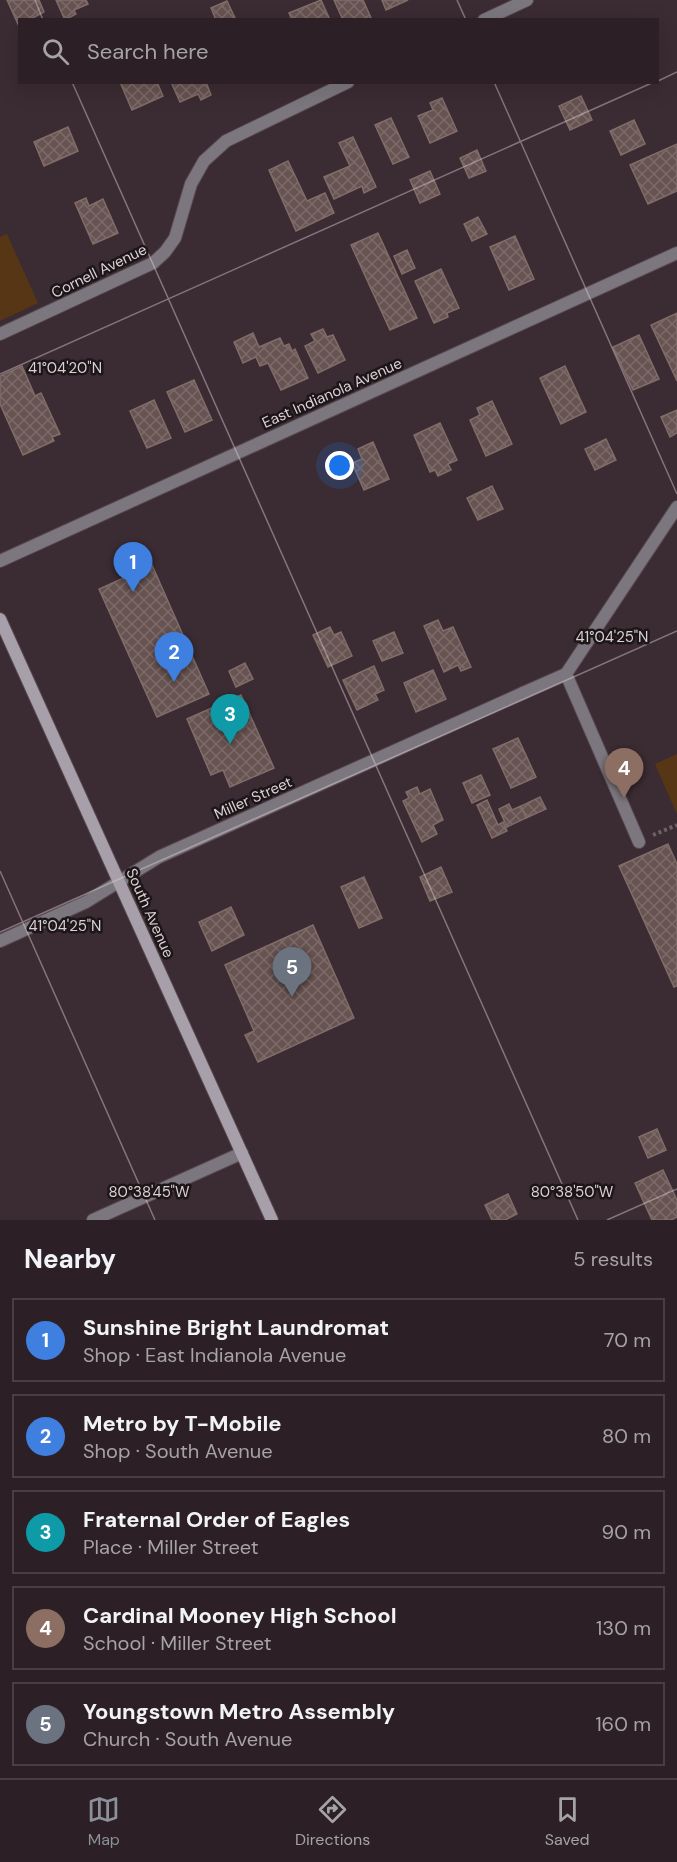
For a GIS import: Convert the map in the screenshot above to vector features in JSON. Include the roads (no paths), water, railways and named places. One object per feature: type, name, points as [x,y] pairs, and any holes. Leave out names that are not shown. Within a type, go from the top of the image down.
[{"type":"main road","name":"South Avenue","points":[[0,619],[272,1220]]},
{"type":"street","points":[[488,18],[527,0]]},
{"type":"street","name":"Cornell Avenue","points":[[0,334],[153,263],[175,238],[191,184],[204,161],[226,141],[344,84]]},
{"type":"street","name":"East Indianola Avenue","points":[[0,561],[677,254]]},
{"type":"street","points":[[639,842],[566,674],[677,507]]},
{"type":"street","name":"Miller Street","points":[[0,941],[86,902],[159,857],[566,674]]},
{"type":"street","points":[[93,1220],[242,1153]]},
{"type":"place","name":"Sunshine Bright Laundromat","points":[[133,592]]},
{"type":"place","name":"Metro by T-Mobile","points":[[174,682]]},
{"type":"place","name":"Fraternal Order of Eagles","points":[[230,744]]},
{"type":"place","name":"Cardinal Mooney High School","points":[[624,798]]},
{"type":"place","name":"Youngstown Metro Assembly","points":[[292,997]]}]
